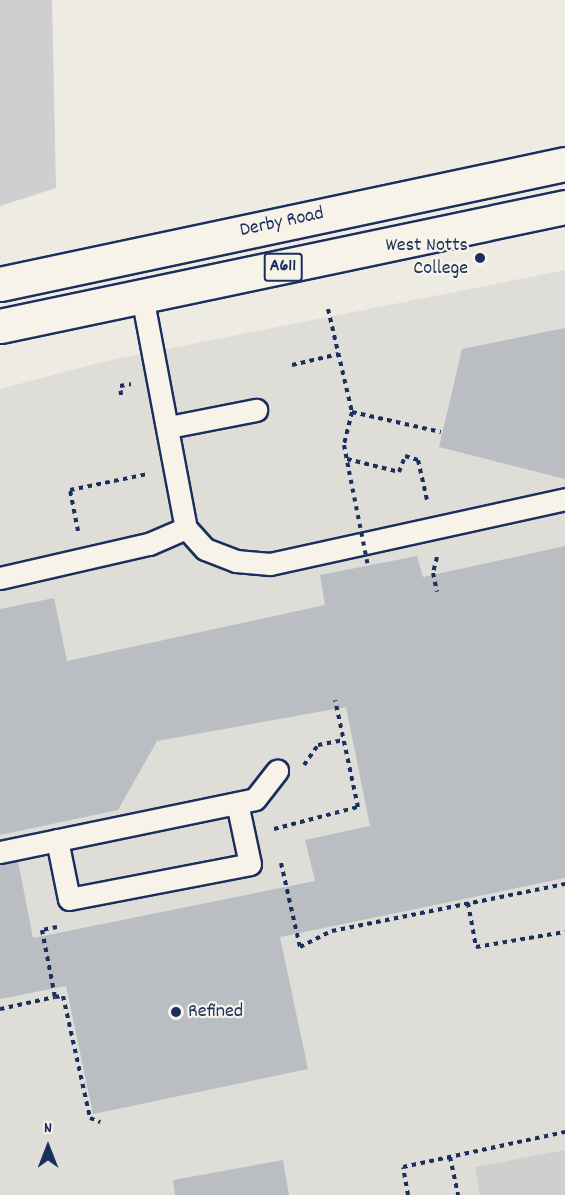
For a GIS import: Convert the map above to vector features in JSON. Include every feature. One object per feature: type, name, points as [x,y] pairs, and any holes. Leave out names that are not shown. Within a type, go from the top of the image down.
[{"type":"main road","name":"Derby Road","points":[[0,284],[565,164]]},
{"type":"main road","name":"A611","points":[[0,326],[565,207]]},
{"type":"lane","points":[[142,297],[169,426],[186,528],[205,549],[236,561],[270,564],[565,499]]},
{"type":"lane","points":[[169,426],[256,410]]},
{"type":"lane","points":[[0,578],[149,544],[186,528]]},
{"type":"lane","points":[[0,852],[255,799],[277,771]]},
{"type":"lane","points":[[57,840],[69,899],[250,864],[237,803]]},
{"type":"path","points":[[328,309],[352,412],[344,445],[368,566]]},
{"type":"path","points":[[292,365],[339,354]]},
{"type":"path","points":[[352,412],[441,432]]},
{"type":"path","points":[[346,459],[399,472],[405,456],[418,460],[426,496]]},
{"type":"path","points":[[78,534],[70,490],[176,469]]},
{"type":"path","points":[[437,592],[433,573],[439,551]]},
{"type":"path","points":[[276,837],[273,826],[358,807],[334,700]]},
{"type":"path","points":[[323,745],[343,740]]},
{"type":"path","points":[[280,858],[300,947],[332,932],[565,884]]},
{"type":"path","points":[[274,883],[285,881]]},
{"type":"path","points":[[468,903],[476,947],[565,932]]},
{"type":"path","points":[[55,997],[42,930],[64,925]]},
{"type":"path","points":[[0,1009],[63,996],[90,1118],[99,1122]]},
{"type":"path","points":[[408,1195],[403,1167],[565,1132]]},
{"type":"path","points":[[450,1157],[458,1195]]},
{"type":"shaded area","points":[[0,0],[52,0],[56,188],[0,206]]},
{"type":"shaded area","points":[[565,270],[565,1195],[0,1195],[0,389],[106,361]]},
{"type":"shaded area","points":[[565,1150],[565,1195],[480,1195],[475,1167]]},
{"type":"building","points":[[565,328],[565,479],[439,447],[462,349]]},
{"type":"building","points":[[565,546],[565,878],[280,937],[308,1069],[93,1114],[66,986],[0,999],[0,864],[18,861],[33,938],[315,881],[305,840],[370,826],[346,707],[157,741],[118,810],[0,835],[0,609],[54,598],[67,661],[325,605],[320,575],[417,556],[423,577]]},
{"type":"building","points":[[283,1160],[289,1195],[175,1195],[173,1180]]},
{"type":"place","name":"West Notts College","points":[[480,258]]},
{"type":"place","name":"Refined","points":[[176,1012]]}]
